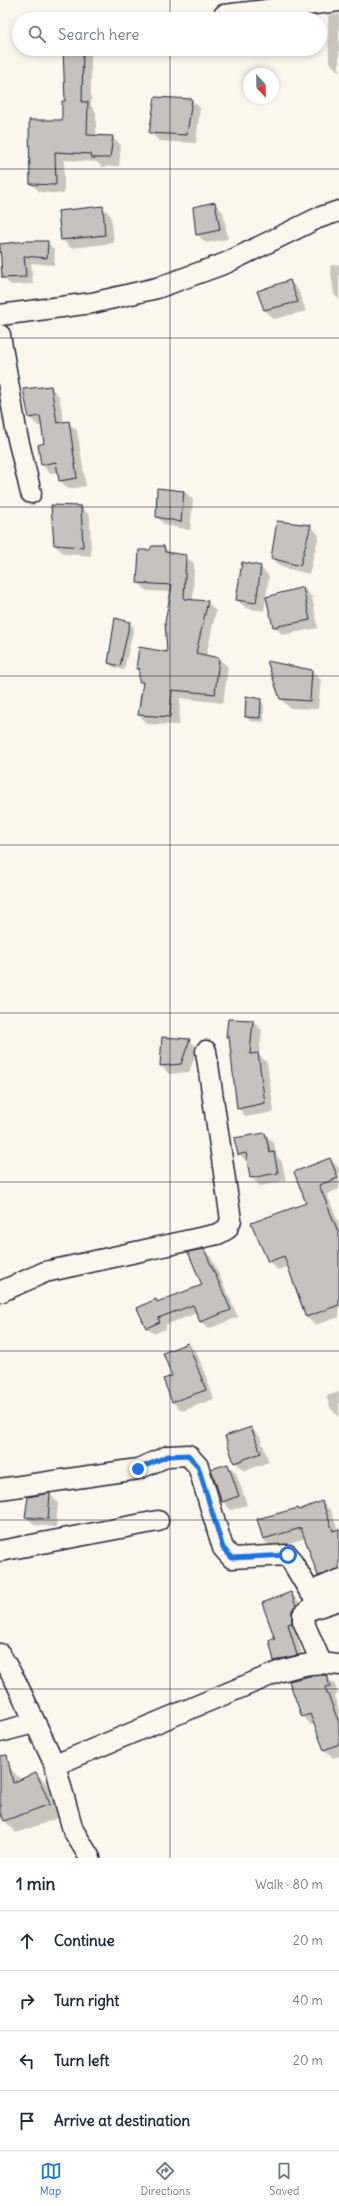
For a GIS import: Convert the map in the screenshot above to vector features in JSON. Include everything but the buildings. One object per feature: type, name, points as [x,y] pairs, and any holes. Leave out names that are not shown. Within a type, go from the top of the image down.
[{"type":"street","points":[[249,12],[339,1]]},
{"type":"street","points":[[0,315],[92,303],[157,288],[226,263],[318,218],[339,211]]},
{"type":"street","points":[[0,334],[17,435],[31,493]]},
{"type":"street","points":[[0,1292],[45,1272],[218,1234],[227,1229],[231,1220],[206,1051]]},
{"type":"street","points":[[0,1489],[138,1469],[168,1456],[188,1455],[198,1466],[223,1548],[232,1558],[288,1555],[310,1592],[339,1580]]},
{"type":"street","points":[[0,1551],[158,1521]]},
{"type":"street","points":[[330,1664],[303,1621],[303,1615],[309,1610],[339,1600]]},
{"type":"street","points":[[0,1654],[16,1682],[55,1765],[73,1830],[90,1858]]},
{"type":"street","points":[[55,1765],[278,1672],[302,1664],[330,1664]]},
{"type":"street","points":[[0,1732],[34,1722]]},
{"type":"route","points":[[138,1469],[168,1456],[188,1455],[198,1466],[223,1548],[232,1558],[288,1555]]}]
